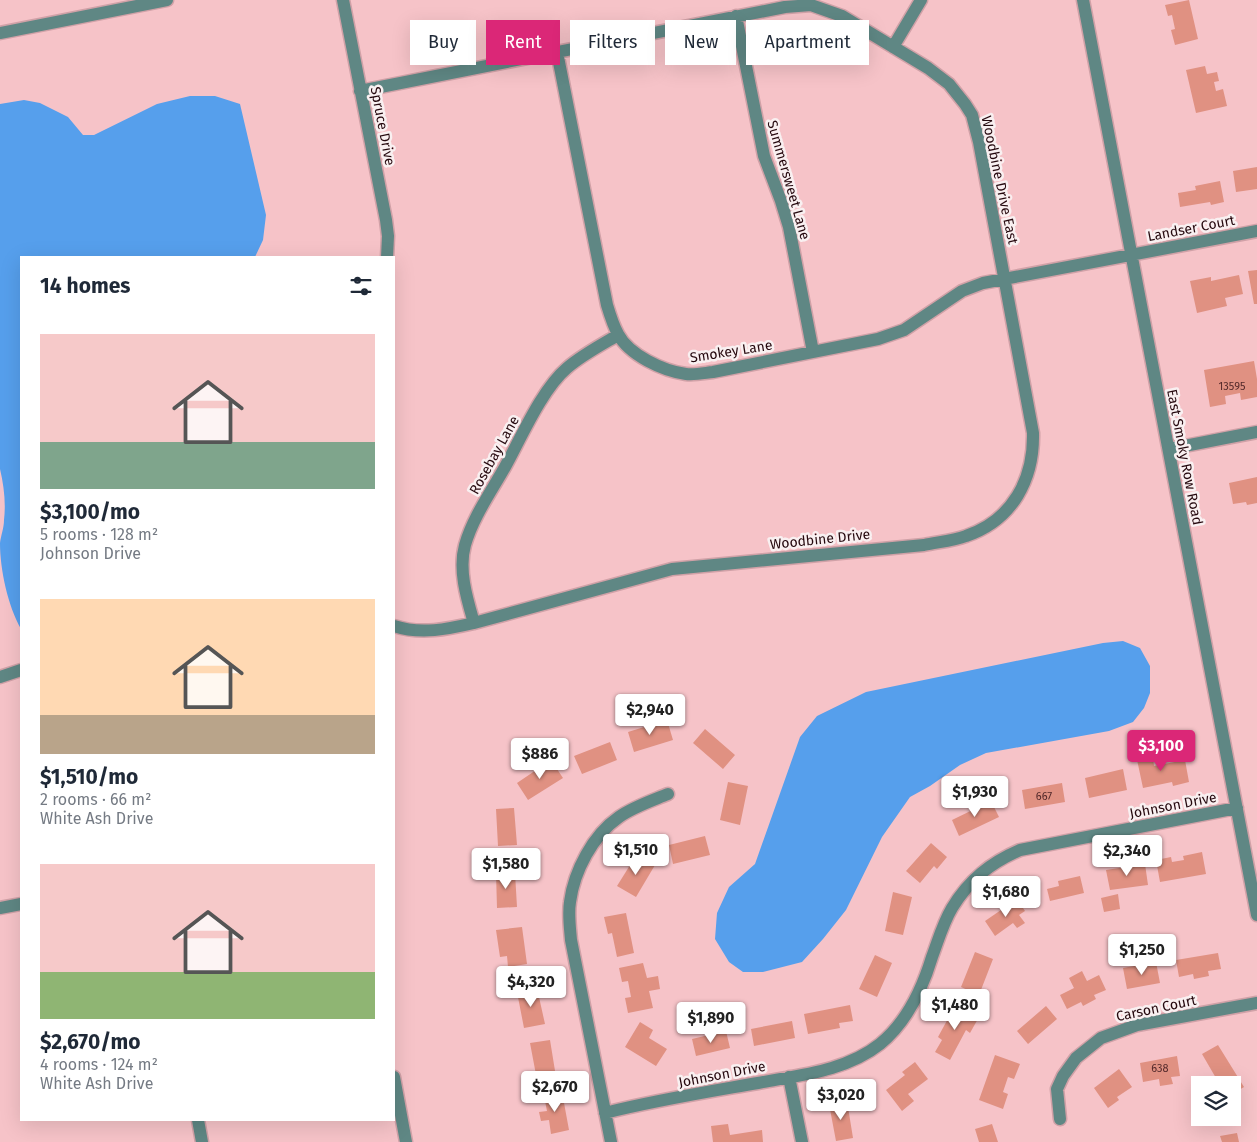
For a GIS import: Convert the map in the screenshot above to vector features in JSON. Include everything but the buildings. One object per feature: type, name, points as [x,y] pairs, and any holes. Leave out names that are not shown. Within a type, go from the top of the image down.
[{"type":"street","points":[[0,33],[167,0]]},
{"type":"street","name":"Spruce Drive","points":[[343,0],[386,220],[388,236],[387,256]]},
{"type":"street","points":[[893,47],[921,0]]},
{"type":"street","name":"East Smoky Row Road","points":[[1084,2],[1257,915]]},
{"type":"street","name":"Woodbine Drive East","points":[[560,51],[785,7],[811,5],[842,16],[928,68],[960,95],[972,115],[979,142],[1005,278]]},
{"type":"street","name":"Summersweet Lane","points":[[736,16],[764,156],[789,227],[813,352]]},
{"type":"street","name":"Woodbine Drive East","points":[[360,91],[491,65]]},
{"type":"street","name":"Smokey Lane","points":[[560,65],[607,305],[618,335],[638,355],[651,363],[687,374],[713,372],[878,338],[904,330],[962,291],[982,283],[1131,254]]},
{"type":"street","name":"Landser Court","points":[[1131,254],[1257,231]]},
{"type":"street","name":"Woodbine Drive","points":[[395,626],[421,631],[442,630],[672,569],[924,545],[966,537],[980,531],[1007,510],[1017,498],[1030,470],[1033,452],[1033,433],[1005,278]]},
{"type":"street","name":"Rosebay Lane","points":[[474,623],[466,591],[463,563],[465,546],[476,519],[548,390],[566,368],[618,335]]},
{"type":"street","points":[[1169,450],[1257,432]]},
{"type":"street","points":[[0,677],[20,670]]},
{"type":"street","points":[[611,1142],[569,924],[569,903],[586,856],[598,838],[618,817],[640,805],[668,794]]},
{"type":"street","name":"Johnson Drive","points":[[605,1112],[789,1077],[847,1063],[881,1043],[901,1024],[916,999],[951,909],[980,872],[1000,858],[1020,850],[1237,808]]},
{"type":"street","points":[[0,908],[20,904]]},
{"type":"street","name":"Carson Court","points":[[1060,1119],[1057,1089],[1062,1076],[1076,1058],[1101,1038],[1137,1025],[1257,1003]]},
{"type":"street","points":[[789,1077],[802,1142]]},
{"type":"street","points":[[395,1082],[406,1142]]},
{"type":"street","points":[[198,1121],[202,1142]]},
{"type":"water","points":[[190,96],[215,96],[240,104],[266,215],[263,240],[255,256],[20,256],[20,627],[9,599],[0,554],[5,507],[0,469],[0,104],[24,100],[40,103],[68,117],[83,135],[94,135],[157,104]]},
{"type":"water","points":[[1123,641],[1140,648],[1150,666],[1150,693],[1144,708],[1133,722],[1109,731],[986,753],[960,765],[930,786],[910,797],[882,837],[846,910],[802,962],[763,972],[743,972],[729,962],[715,939],[717,913],[729,887],[755,864],[800,737],[817,716],[866,692],[1103,643]]}]
